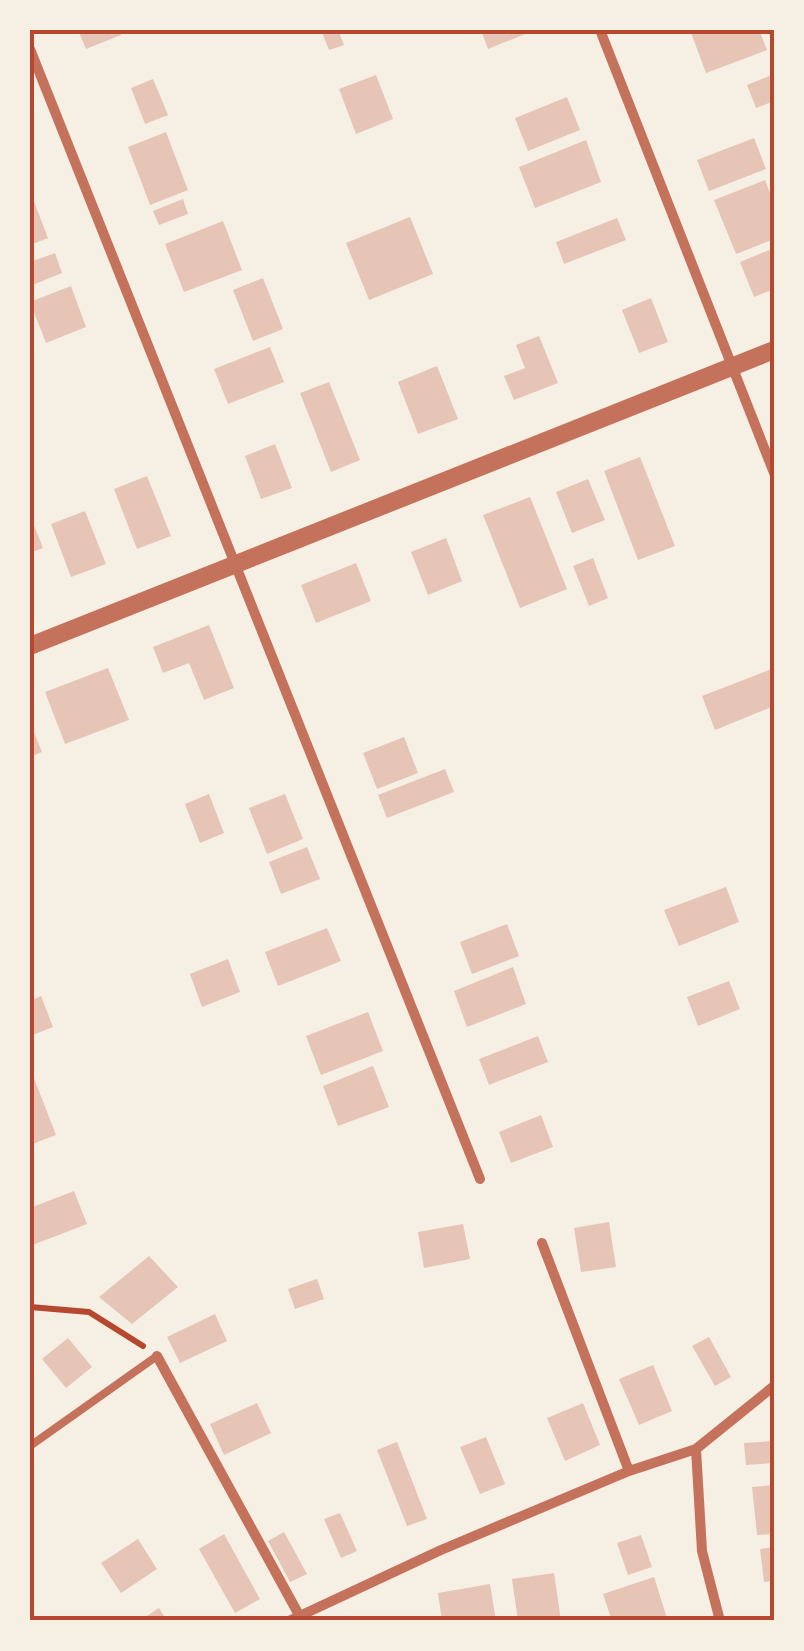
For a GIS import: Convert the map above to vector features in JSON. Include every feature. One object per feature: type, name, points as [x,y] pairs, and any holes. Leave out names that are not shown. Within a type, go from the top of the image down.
[{"type":"street","points":[[600,30],[774,472]]},
{"type":"street","points":[[30,49],[480,1179]]},
{"type":"street","points":[[30,646],[774,350]]},
{"type":"street","points":[[542,1243],[629,1471]]},
{"type":"street","points":[[156,1356],[294,1618],[441,1550],[629,1471],[696,1449],[774,1386]]},
{"type":"street","points":[[696,1449],[702,1551],[720,1621]]},
{"type":"lane","points":[[30,1446],[156,1356]]},
{"type":"path","points":[[30,1307],[88,1312],[156,1356]]},
{"type":"building","points":[[78,30],[119,30],[121,35],[86,49]]},
{"type":"building","points":[[321,30],[338,30],[344,45],[329,50]]},
{"type":"building","points":[[481,30],[535,30],[488,49]]},
{"type":"building","points":[[690,30],[759,30],[767,50],[706,73]]},
{"type":"building","points":[[774,74],[774,101],[756,108],[747,85]]},
{"type":"building","points":[[376,75],[393,119],[356,134],[339,89]]},
{"type":"building","points":[[153,79],[168,115],[145,124],[131,88]]},
{"type":"building","points":[[567,97],[580,130],[528,151],[515,118]]},
{"type":"building","points":[[166,132],[188,190],[150,205],[128,147]]},
{"type":"building","points":[[754,138],[766,169],[709,191],[697,160]]},
{"type":"building","points":[[586,140],[601,182],[535,208],[519,167]]},
{"type":"building","points":[[765,180],[774,203],[774,239],[736,254],[714,200]]},
{"type":"building","points":[[30,191],[48,238],[30,245]]},
{"type":"building","points":[[183,199],[188,214],[159,225],[153,211]]},
{"type":"building","points":[[410,217],[433,274],[369,300],[346,243]]},
{"type":"building","points":[[617,218],[626,240],[564,264],[556,242]]},
{"type":"building","points":[[223,221],[242,270],[184,292],[165,244]]},
{"type":"building","points":[[774,248],[774,289],[754,297],[740,262]]},
{"type":"building","points":[[55,253],[62,273],[30,286],[30,262]]},
{"type":"building","points":[[263,278],[283,329],[253,341],[233,290]]},
{"type":"building","points":[[71,286],[86,327],[46,343],[30,302]]},
{"type":"building","points":[[651,298],[668,342],[639,353],[622,310]]},
{"type":"building","points":[[539,336],[558,383],[514,400],[504,376],[525,368],[516,345]]},
{"type":"building","points":[[270,347],[284,382],[228,404],[214,369]]},
{"type":"building","points":[[437,366],[458,419],[418,434],[398,382]]},
{"type":"building","points":[[329,382],[360,460],[331,472],[300,393]]},
{"type":"building","points":[[275,444],[292,488],[261,499],[245,456]]},
{"type":"building","points":[[640,457],[675,546],[638,560],[604,471]]},
{"type":"building","points":[[147,476],[171,536],[137,549],[114,489]]},
{"type":"building","points":[[588,479],[605,520],[572,533],[556,492]]},
{"type":"building","points":[[530,497],[567,589],[520,608],[483,515]]},
{"type":"building","points":[[85,511],[106,564],[71,577],[51,524]]},
{"type":"building","points":[[30,515],[43,548],[30,553]]},
{"type":"building","points":[[446,538],[462,581],[428,595],[411,552]]},
{"type":"building","points":[[593,558],[608,598],[589,606],[573,566]]},
{"type":"building","points":[[356,563],[371,601],[316,623],[301,585]]},
{"type":"building","points":[[209,625],[234,688],[204,700],[189,663],[163,673],[153,647]]},
{"type":"building","points":[[108,668],[129,720],[65,744],[45,692]]},
{"type":"building","points":[[774,668],[774,706],[715,730],[702,696]]},
{"type":"building","points":[[30,722],[42,752],[30,757]]},
{"type":"building","points":[[404,737],[418,773],[377,789],[363,753]]},
{"type":"building","points":[[445,769],[454,792],[387,818],[378,795]]},
{"type":"building","points":[[209,794],[224,833],[200,843],[185,804]]},
{"type":"building","points":[[285,794],[303,839],[267,854],[249,808]]},
{"type":"building","points":[[307,847],[320,879],[281,894],[269,862]]},
{"type":"building","points":[[726,887],[739,922],[679,946],[664,910]]},
{"type":"building","points":[[507,924],[519,956],[472,974],[460,942]]},
{"type":"building","points":[[327,928],[341,961],[278,986],[265,952]]},
{"type":"building","points":[[228,959],[240,992],[202,1007],[190,974]]},
{"type":"building","points":[[513,967],[526,1004],[467,1027],[454,991]]},
{"type":"building","points":[[729,981],[740,1009],[698,1026],[687,997]]},
{"type":"building","points":[[41,996],[53,1027],[30,1036],[30,1001]]},
{"type":"building","points":[[368,1012],[383,1051],[321,1075],[306,1036]]},
{"type":"building","points":[[538,1036],[548,1062],[489,1085],[479,1059]]},
{"type":"building","points":[[373,1066],[389,1107],[338,1126],[323,1086]]},
{"type":"building","points":[[30,1068],[56,1135],[30,1145]]},
{"type":"building","points":[[541,1115],[553,1147],[511,1163],[499,1132]]},
{"type":"building","points":[[74,1191],[87,1224],[30,1246],[30,1208]]},
{"type":"building","points":[[609,1222],[616,1267],[581,1272],[574,1228]]},
{"type":"building","points":[[463,1224],[470,1259],[424,1268],[418,1232]]},
{"type":"building","points":[[149,1256],[178,1287],[132,1324],[99,1297]]},
{"type":"building","points":[[317,1279],[324,1299],[295,1309],[288,1289]]},
{"type":"building","points":[[215,1314],[227,1341],[180,1363],[167,1337]]},
{"type":"building","points":[[709,1337],[731,1377],[715,1386],[692,1346]]},
{"type":"building","points":[[68,1338],[92,1367],[66,1388],[42,1359]]},
{"type":"building","points":[[653,1365],[672,1411],[639,1425],[619,1379]]},
{"type":"building","points":[[257,1403],[271,1433],[224,1455],[210,1424]]},
{"type":"building","points":[[583,1403],[600,1445],[565,1461],[547,1418]]},
{"type":"building","points":[[486,1437],[505,1484],[480,1494],[460,1447]]},
{"type":"building","points":[[774,1441],[774,1463],[746,1465],[744,1443]]},
{"type":"building","points":[[397,1442],[427,1519],[407,1526],[377,1450]]},
{"type":"building","points":[[774,1485],[774,1534],[757,1535],[752,1487]]},
{"type":"building","points":[[340,1513],[357,1551],[341,1558],[324,1519]]},
{"type":"building","points":[[284,1532],[307,1574],[290,1582],[268,1541]]},
{"type":"building","points":[[224,1534],[260,1599],[235,1613],[199,1549]]},
{"type":"building","points":[[641,1535],[652,1567],[628,1575],[617,1543]]},
{"type":"building","points":[[138,1539],[157,1569],[121,1593],[101,1563]]},
{"type":"building","points":[[774,1547],[774,1581],[764,1582],[760,1549]]},
{"type":"building","points":[[554,1573],[561,1621],[518,1621],[512,1579]]},
{"type":"building","points":[[654,1577],[668,1621],[612,1621],[603,1594]]},
{"type":"building","points":[[490,1584],[496,1621],[442,1621],[438,1593]]},
{"type":"building","points":[[159,1608],[167,1621],[139,1621]]}]
